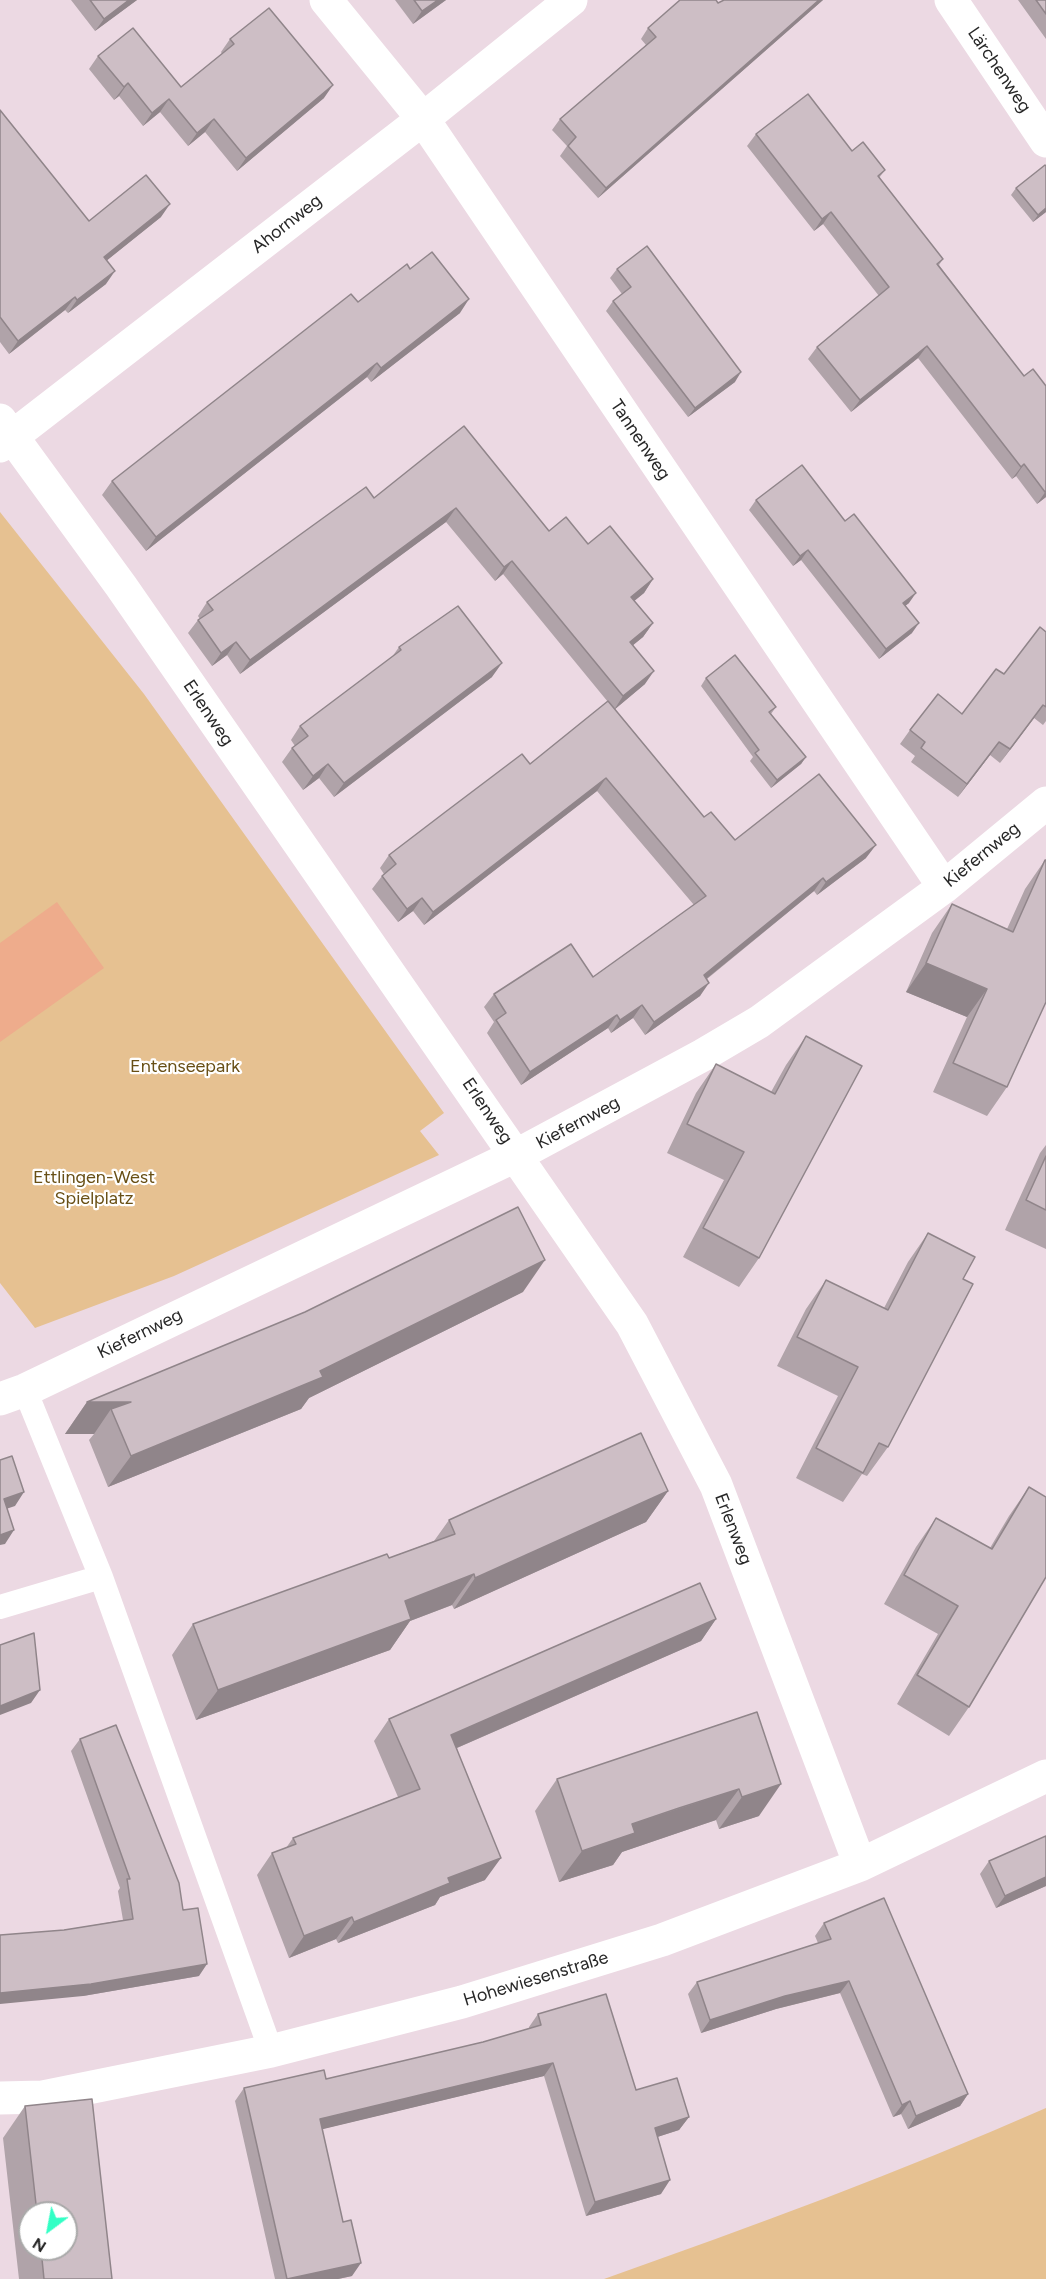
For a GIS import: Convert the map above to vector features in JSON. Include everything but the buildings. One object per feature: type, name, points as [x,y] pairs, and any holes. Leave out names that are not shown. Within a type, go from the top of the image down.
[{"type":"street","name":"Tannenweg","points":[[326,0],[423,119],[944,887]]},
{"type":"street","name":"Ahornweg","points":[[4,434],[423,119],[571,0]]},
{"type":"street","name":"Lärchenweg","points":[[951,0],[1046,141]]},
{"type":"street","name":"Erlenweg","points":[[4,434],[517,1155],[632,1324],[716,1485],[860,1865]]},
{"type":"street","name":"Kiefernweg","points":[[12,1394],[517,1155],[703,1055],[759,1022],[944,887],[1046,803]]},
{"type":"street","name":"Hohewiesenstraße","points":[[0,2098],[43,2097],[271,2051],[462,2002],[640,1947],[860,1865],[1046,1776]]},
{"type":"lane","points":[[12,1394],[101,1577],[271,2051]]},
{"type":"lane","points":[[0,1607],[101,1577]]},
{"type":"green space","name":"Entenseepark","points":[[0,512],[144,694],[444,1113],[420,1131],[439,1155],[174,1276],[35,1328],[0,1283]]},
{"type":"green space","points":[[1046,2108],[1046,2279],[604,2279],[826,2198]]},
{"type":"shaded area","points":[[57,902],[104,968],[0,1042],[0,943]]},
{"type":"park label","name":"Ettlingen-West Spielplatz","points":[[94,1188]]}]
